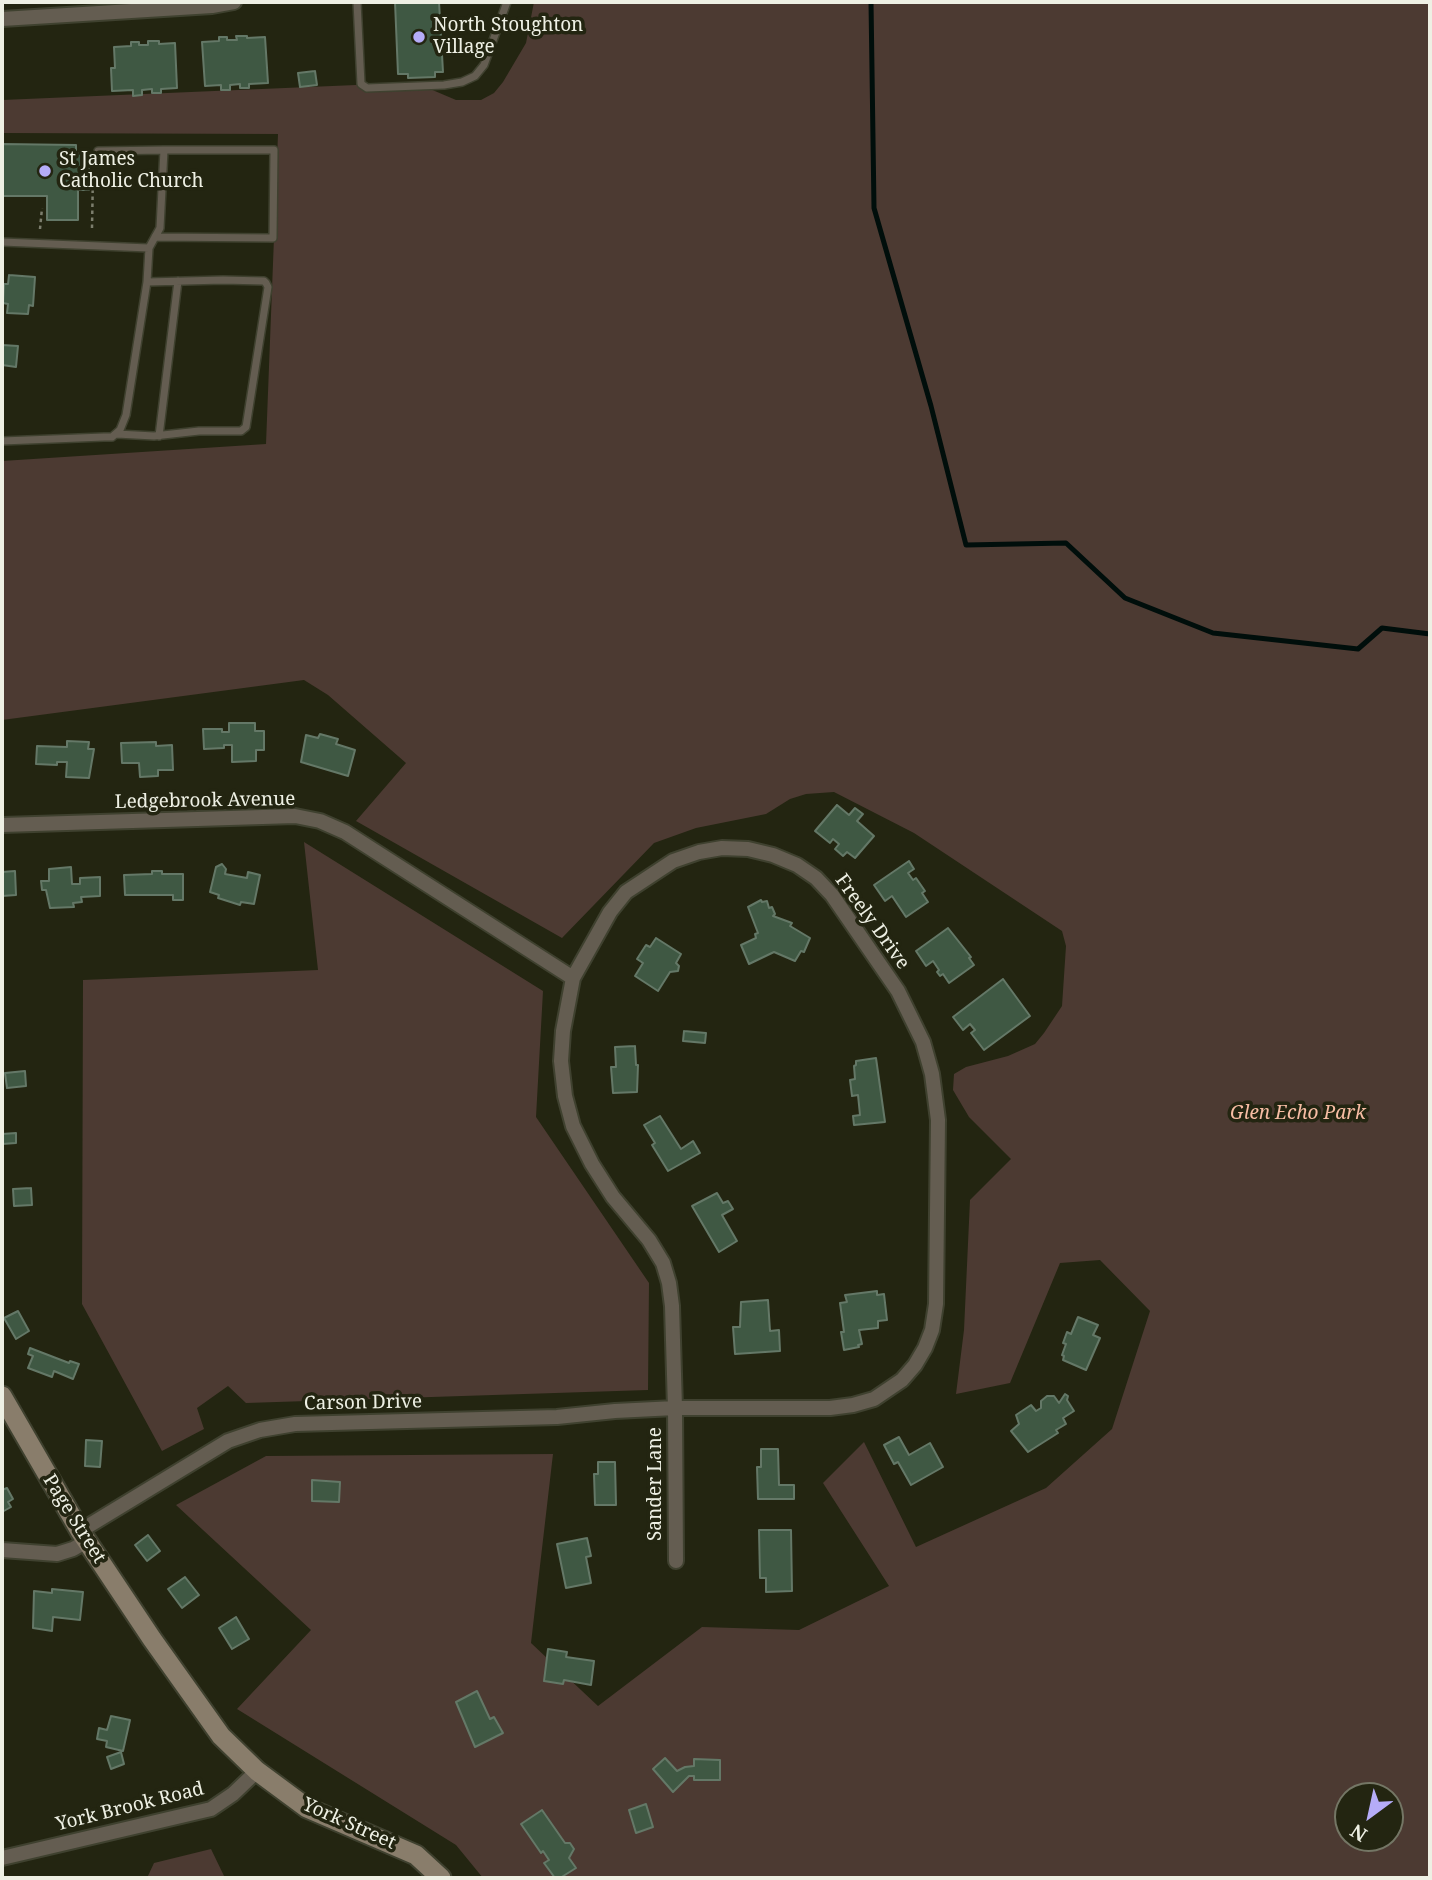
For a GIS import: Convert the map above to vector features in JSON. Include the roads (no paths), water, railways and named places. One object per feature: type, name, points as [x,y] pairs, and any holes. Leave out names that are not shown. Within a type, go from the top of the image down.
[{"type":"street","points":[[2,19],[171,5],[212,6],[234,2]]},
{"type":"street","name":"Ledgebrook Avenue","points":[[2,825],[295,816],[320,821],[354,838],[573,978]]},
{"type":"street","name":"Freely Drive","points":[[722,848],[748,849],[797,865],[816,878],[846,913],[912,1016],[932,1074],[938,1120],[936,1304],[932,1330],[915,1365],[888,1391],[874,1399],[853,1405],[804,1410],[675,1408],[672,1306],[663,1263],[649,1240],[613,1197],[573,1126],[565,1096],[561,1061],[563,1031],[573,978],[610,912],[626,892],[673,861],[722,848]]},
{"type":"street","name":"Page Street","points":[[2,1396],[83,1536],[152,1639]]},
{"type":"street","name":"Carson Drive","points":[[2,1550],[57,1554],[73,1549],[83,1536],[228,1441],[260,1430],[295,1424],[557,1417],[675,1408]]},
{"type":"street","name":"Sander Lane","points":[[675,1408],[676,1560]]},
{"type":"street","name":"York Street","points":[[152,1639],[221,1735],[257,1771],[307,1808],[416,1855],[441,1878]]},
{"type":"street","name":"York Brook Road","points":[[2,1858],[211,1809],[233,1794],[257,1771]]},
{"type":"lane","points":[[356,2],[361,84],[367,88],[444,85],[462,82],[475,76],[484,65],[507,2]]},
{"type":"lane","points":[[117,434],[125,421],[147,282],[149,248],[160,228],[164,150]]},
{"type":"lane","points":[[98,151],[274,150],[275,235],[271,239],[155,237]]},
{"type":"lane","points":[[2,242],[149,248]]},
{"type":"lane","points":[[159,436],[178,281]]},
{"type":"lane","points":[[2,441],[104,438],[117,434],[159,436],[199,431],[244,430],[268,287],[264,281],[147,282]]},
{"type":"waterway","points":[[871,2],[874,208],[931,406],[966,545],[1066,543],[1125,598],[1213,633],[1358,649],[1382,628],[1430,634]]},
{"type":"place","name":"North Stoughton Village","points":[[419,37]]},
{"type":"place","name":"St James Catholic Church","points":[[45,171]]},
{"type":"park label","name":"Glen Echo Park","points":[[1298,1114]]}]
